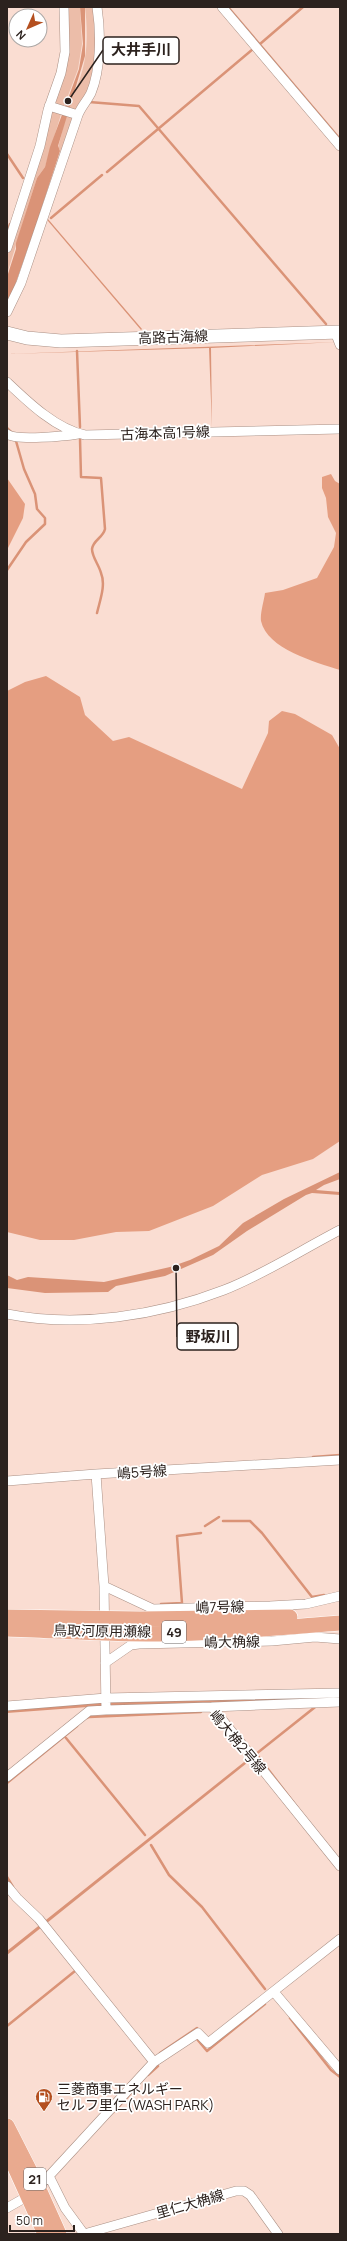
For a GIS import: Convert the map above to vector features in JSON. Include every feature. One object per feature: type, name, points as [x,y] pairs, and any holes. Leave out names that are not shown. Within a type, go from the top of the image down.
[{"type":"main road","name":"高路古海線","points":[[7,333],[27,338],[61,341],[337,332]]},
{"type":"main road","name":"鳥取河原用瀬線","points":[[7,1630],[70,1630],[105,1626],[340,1613]]},
{"type":"main road","name":"鳥取河原用瀬線","points":[[7,1617],[105,1626],[224,1631],[340,1623]]},
{"type":"main road","name":"21","points":[[7,2126],[33,2191],[45,2234]]},
{"type":"main road","name":"21","points":[[7,2150],[59,2234]]},
{"type":"street","points":[[7,248],[40,146],[49,106],[61,73],[64,52],[64,7]]},
{"type":"street","points":[[7,312],[21,283],[78,115],[91,93],[97,68],[99,20],[97,7]]},
{"type":"street","points":[[222,7],[340,146]]},
{"type":"street","points":[[49,106],[78,115]]},
{"type":"street","points":[[337,332],[340,345]]},
{"type":"street","name":"古海本高1号線","points":[[7,382],[51,420],[78,434],[100,436],[340,429]]},
{"type":"street","points":[[7,434],[10,437],[67,436],[78,434]]},
{"type":"street","points":[[7,1314],[61,1320],[115,1317],[194,1300],[256,1275],[340,1230]]},
{"type":"street","name":"嶋5号線","points":[[7,1481],[96,1474],[340,1460]]},
{"type":"street","points":[[96,1474],[104,1586],[104,1663],[106,1710]]},
{"type":"street","name":"嶋7号線","points":[[104,1586],[153,1609],[306,1604],[340,1596]]},
{"type":"street","name":"嶋大桷線","points":[[104,1663],[131,1645],[139,1644],[272,1641],[315,1637],[340,1638]]},
{"type":"street","points":[[7,1706],[106,1698],[340,1693]]},
{"type":"street","points":[[212,1707],[340,1702]]},
{"type":"street","name":"嶋大桷2号線","points":[[7,1777],[89,1712],[106,1710],[212,1707],[340,1866]]},
{"type":"street","points":[[7,1886],[39,1919],[154,2062]]},
{"type":"street","points":[[7,2208],[33,2191],[49,2176],[154,2062],[198,2033],[208,2043],[340,1938]]},
{"type":"street","points":[[274,1992],[340,2070]]},
{"type":"street","name":"里仁大桷線","points":[[49,2176],[65,2208],[84,2234],[231,2193],[244,2191],[250,2195],[278,2234]]},
{"type":"shaded area","points":[[66,7],[80,7],[82,44],[78,69],[63,109],[53,105],[63,73]]},
{"type":"shaded area","points":[[80,7],[85,7],[85,56],[58,146],[60,151],[14,288],[7,301],[7,277],[16,249],[16,243],[37,178],[45,167],[50,147],[79,69],[83,44]]},
{"type":"shaded area","points":[[85,7],[95,7],[96,42],[91,82],[77,112],[68,110],[78,85],[86,54],[87,26]]},
{"type":"shaded area","points":[[51,110],[62,111],[45,167],[37,178],[7,274],[7,256],[14,241],[43,150]]},
{"type":"shaded area","points":[[67,112],[75,116],[21,280],[15,288],[61,151],[58,148]]},
{"type":"shaded area","points":[[48,219],[142,329],[141,330],[48,221]]},
{"type":"shaded area","points":[[338,342],[211,348],[212,428],[209,348],[7,354]]},
{"type":"shaded area","points":[[331,474],[335,481],[340,484],[340,670],[318,663],[282,647],[265,631],[261,621],[265,593],[283,590],[317,578],[334,547],[336,533],[328,517],[326,498],[322,488],[322,477]]},
{"type":"shaded area","points":[[7,478],[25,504],[23,518],[7,550]]},
{"type":"shaded area","points":[[46,676],[80,697],[85,715],[113,741],[129,737],[242,789],[268,733],[269,721],[282,711],[295,714],[332,735],[340,749],[340,1141],[313,1159],[262,1175],[213,1206],[149,1231],[116,1232],[74,1240],[40,1240],[7,1232],[7,691],[25,682]]},
{"type":"shaded area","points":[[340,1172],[340,1179],[324,1185],[316,1190],[340,1192],[340,1195],[312,1193],[306,1195],[247,1231],[213,1255],[165,1276],[116,1286],[108,1292],[45,1293],[7,1288],[7,1275],[17,1280],[28,1277],[104,1282],[170,1267],[190,1260],[219,1246],[243,1223],[284,1199]]},
{"type":"shaded area","points":[[340,1694],[340,1699],[101,1706],[7,1713],[7,1709],[108,1702]]},
{"type":"shaded area","points":[[313,1707],[316,1708],[258,1754],[330,1848],[257,1755],[7,1955],[7,1951]]},
{"type":"waterway","points":[[228,7],[340,139]]},
{"type":"waterway","points":[[260,44],[303,7]]},
{"type":"waterway","points":[[107,172],[253,49]]},
{"type":"waterway","points":[[89,102],[139,106],[326,324]]},
{"type":"waterway","points":[[7,154],[23,178]]},
{"type":"waterway","points":[[51,218],[102,175]]},
{"type":"waterway","points":[[7,232],[10,224]]},
{"type":"waterway","points":[[77,351],[80,427]]},
{"type":"waterway","points":[[7,428],[11,432]]},
{"type":"waterway","points":[[80,439],[81,477],[101,478],[105,529],[102,535],[94,543],[92,549],[103,582],[97,613]]},
{"type":"waterway","points":[[7,570],[26,542],[45,524],[45,518],[37,509],[35,494],[24,469],[16,441]]},
{"type":"waterway","points":[[313,1457],[340,1455]]},
{"type":"waterway","points":[[205,1526],[219,1517]]},
{"type":"waterway","points":[[223,1521],[250,1521],[262,1533],[312,1597],[324,1595]]},
{"type":"waterway","points":[[161,1604],[182,1603],[177,1536],[201,1533]]},
{"type":"waterway","points":[[87,1718],[201,1712]]},
{"type":"waterway","points":[[7,1783],[77,1726]]},
{"type":"waterway","points":[[66,1738],[145,1835]]},
{"type":"waterway","points":[[151,1845],[169,1875],[202,1907],[265,1989]]},
{"type":"waterway","points":[[7,1877],[13,1887]]},
{"type":"waterway","points":[[7,2026],[75,1971]]},
{"type":"waterway","points":[[196,2038],[207,2051],[265,2004]]},
{"type":"waterway","points":[[290,2018],[331,2070],[340,2077]]},
{"type":"waterway","points":[[160,2053],[197,2028]]},
{"type":"waterway","points":[[148,2075],[158,2066]]},
{"type":"waterway","points":[[114,2112],[131,2093]]},
{"type":"place","name":"大井手川","points":[[68,101]]},
{"type":"place","name":"野坂川","points":[[176,1268]]},
{"type":"place","name":"三菱商事エネルギー セルフ里仁(WASH PARK)","points":[[44,2112]]}]
